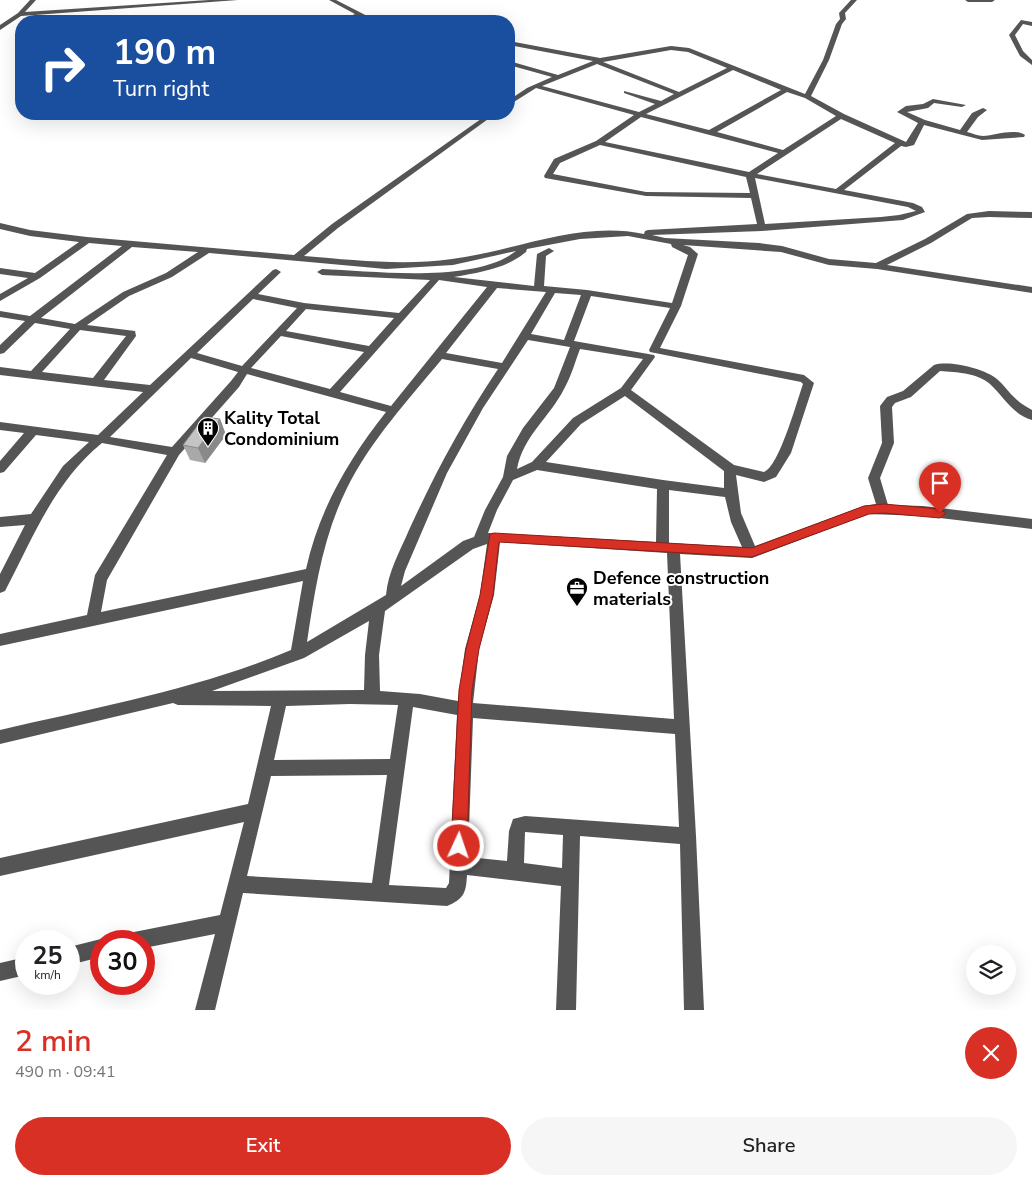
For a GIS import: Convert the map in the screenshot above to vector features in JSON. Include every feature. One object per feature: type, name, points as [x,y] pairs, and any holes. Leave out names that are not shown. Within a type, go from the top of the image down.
[{"type":"street","points":[[20,14],[33,0]]},
{"type":"street","points":[[130,8],[139,0]]},
{"type":"street","points":[[20,14],[235,0]]},
{"type":"street","points":[[332,0],[361,14]]},
{"type":"street","points":[[807,97],[826,60],[839,24],[843,19],[842,13],[854,0]]},
{"type":"street","points":[[968,0],[992,0]]},
{"type":"street","points":[[0,28],[15,18]]},
{"type":"street","points":[[1032,24],[1021,22],[1012,35],[1018,50],[1032,63]]},
{"type":"street","points":[[515,44],[599,61],[678,94]]},
{"type":"street","points":[[515,99],[535,86],[599,61],[652,50],[677,48],[693,52],[807,97],[841,116],[906,145],[911,143],[922,122]]},
{"type":"street","points":[[515,65],[558,76]]},
{"type":"street","points":[[732,68],[660,103],[640,114],[599,143],[557,162],[553,165],[548,176],[646,194],[756,196]]},
{"type":"street","points":[[535,86],[782,152]]},
{"type":"street","points":[[710,133],[786,90]]},
{"type":"street","points":[[626,92],[660,103]]},
{"type":"street","points":[[962,105],[933,101],[925,106],[901,111],[922,122],[982,138],[1001,135],[1021,135]]},
{"type":"street","points":[[962,133],[975,115],[982,110]]},
{"type":"street","points":[[750,175],[782,152],[841,116]]},
{"type":"street","points":[[296,258],[335,226],[484,120]]},
{"type":"street","points":[[0,226],[30,233],[205,252],[296,258],[357,265],[414,266],[479,258],[580,236],[762,228],[881,220],[900,218],[920,212],[919,209],[910,205],[750,175],[599,143]]},
{"type":"street","points":[[838,191],[900,143]]},
{"type":"street","points":[[750,175],[762,228]]},
{"type":"street","points":[[877,266],[928,240],[959,220],[970,216],[989,214],[1032,215]]},
{"type":"street","points":[[509,477],[536,465],[567,429],[625,391],[652,353],[676,306],[693,254],[687,249],[665,241],[628,233]]},
{"type":"street","points":[[0,298],[37,276],[87,240]]},
{"type":"street","points":[[665,241],[759,246],[829,262],[877,266],[1032,290]]},
{"type":"street","points":[[0,351],[33,320],[130,244]]},
{"type":"street","points":[[332,394],[437,277],[496,266],[528,246]]},
{"type":"street","points":[[539,289],[542,254],[549,251]]},
{"type":"street","points":[[34,375],[77,327],[126,294],[169,275],[205,252]]},
{"type":"street","points":[[518,254],[541,258]]},
{"type":"street","points":[[0,271],[37,276]]},
{"type":"street","points":[[1,585],[35,519],[57,484],[80,454],[100,439],[276,272]]},
{"type":"street","points":[[322,272],[437,277],[494,286],[588,293],[676,306]]},
{"type":"street","points":[[298,653],[310,574],[325,524],[345,478],[373,434],[494,286]]},
{"type":"street","points":[[393,599],[398,571],[441,473],[478,407],[525,336],[552,290]]},
{"type":"street","points":[[236,884],[447,897],[454,895],[457,890],[466,690],[486,595],[487,538],[491,510],[509,477],[513,456],[527,431],[559,389],[588,293]]},
{"type":"street","points":[[251,296],[304,306],[401,316]]},
{"type":"street","points":[[93,620],[100,579],[175,452],[304,306]]},
{"type":"street","points":[[0,314],[77,327],[131,333],[96,382]]},
{"type":"street","points":[[280,333],[370,350]]},
{"type":"street","points":[[525,336],[572,344],[652,353],[804,379],[810,383],[785,453],[772,474],[764,477],[730,469],[625,391]]},
{"type":"street","points":[[188,354],[392,410]]},
{"type":"street","points":[[439,355],[505,367]]},
{"type":"street","points":[[884,508],[876,490],[874,478],[888,443],[886,406],[891,400],[907,394],[938,367],[956,368],[981,374],[992,381],[1012,402],[1032,416]]},
{"type":"street","points":[[0,371],[152,388]]},
{"type":"street","points":[[0,426],[100,439],[175,452]]},
{"type":"street","points":[[0,468],[33,430]]},
{"type":"street","points":[[536,465],[663,485],[730,493]]},
{"type":"street","points":[[730,469],[730,493],[736,523],[752,552]]},
{"type":"street","points":[[663,485],[682,728],[694,1010]]},
{"type":"street","points":[[0,737],[164,698],[218,682],[298,653],[347,628],[378,609],[468,544],[487,538],[752,552],[868,509],[884,508],[923,511],[1032,524]]},
{"type":"street","points":[[0,522],[35,519]]},
{"type":"street","points":[[0,640],[310,574]]},
{"type":"street","points":[[372,698],[372,655],[378,609]]},
{"type":"street","points":[[164,698],[406,699],[435,702],[466,710],[682,728]]},
{"type":"street","points":[[205,1010],[255,811],[280,699]]},
{"type":"street","points":[[379,892],[406,699]]},
{"type":"street","points":[[264,768],[396,767]]},
{"type":"street","points":[[0,867],[255,811]]},
{"type":"street","points":[[515,871],[519,825],[688,836]]},
{"type":"street","points":[[566,1010],[572,828]]},
{"type":"street","points":[[458,865],[570,878]]},
{"type":"street","points":[[155,937],[227,923]]},
{"type":"street","points":[[0,972],[15,969]]},
{"type":"building","points":[[204,417],[220,419],[198,448],[183,445]]},
{"type":"place","name":"Kality Total Condominium","points":[[208,447]]},
{"type":"place","name":"Defence construction materials","points":[[577,607]]},
{"type":"route","points":[[459,846],[466,690],[472,649],[486,595],[494,538],[741,553],[766,549],[868,509],[884,508],[940,513]]}]
